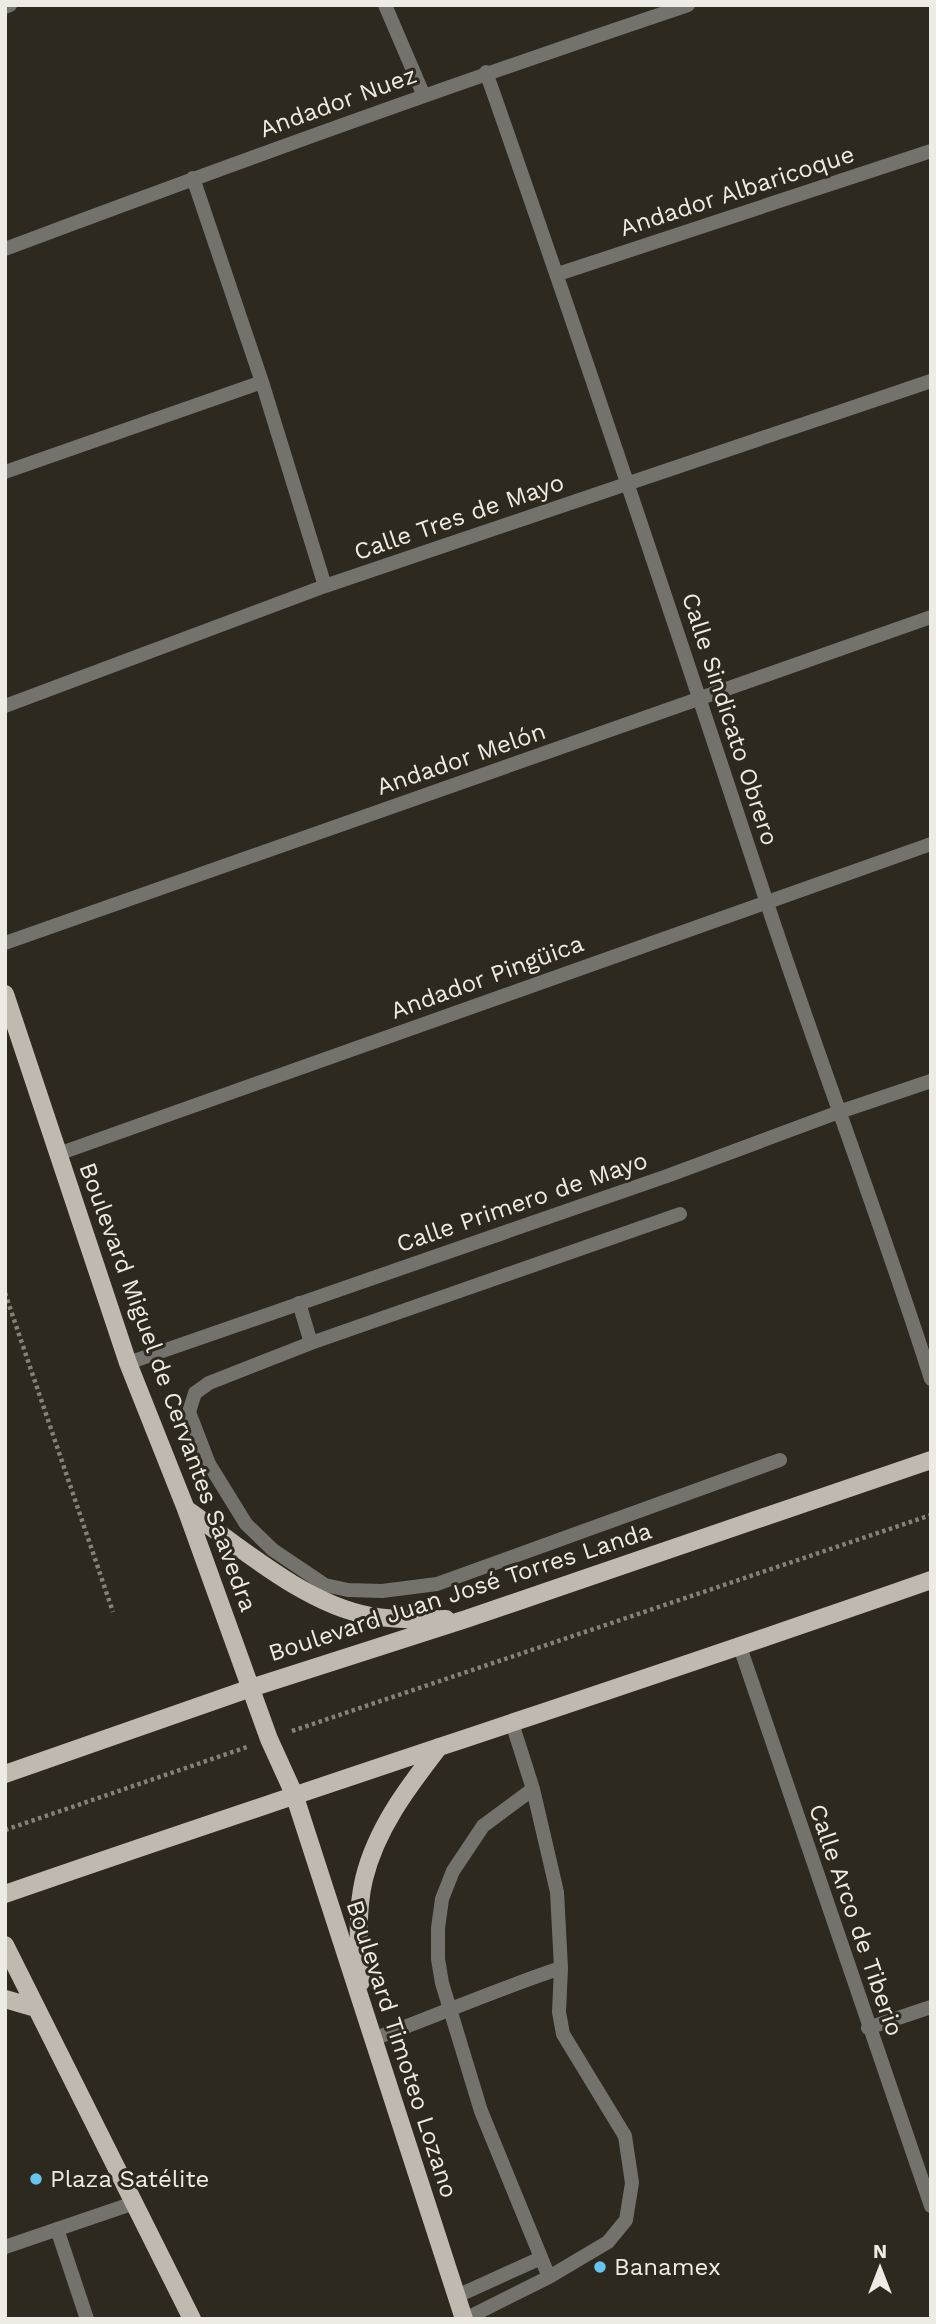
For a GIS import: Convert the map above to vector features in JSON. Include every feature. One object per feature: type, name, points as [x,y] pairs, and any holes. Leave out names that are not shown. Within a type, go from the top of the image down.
[{"type":"main road","name":"Boulevard Miguel de Cervantes Saavedra","points":[[5,994],[128,1363],[186,1509],[269,1739],[294,1794]]},
{"type":"main road","name":"Boulevard Juan José Torres Landa","points":[[5,1774],[251,1688],[466,1619],[931,1460]]},
{"type":"main road","points":[[186,1509],[294,1584],[328,1603],[369,1616],[414,1620],[466,1619]]},
{"type":"main road","points":[[5,1894],[294,1794],[740,1647],[931,1580]]},
{"type":"main road","points":[[362,2007],[358,1927],[364,1879],[382,1831],[404,1792],[439,1747]]},
{"type":"main road","name":"Boulevard Timoteo Lozano","points":[[294,1794],[465,2319]]},
{"type":"main road","points":[[5,1945],[192,2319]]},
{"type":"main road","points":[[5,1999],[36,2008]]},
{"type":"street","points":[[385,5],[424,96]]},
{"type":"street","name":"Andador Nuez","points":[[5,249],[486,72],[688,5]]},
{"type":"street","name":"Calle Sindicato Obrero","points":[[486,72],[558,275],[701,699],[766,902],[931,1379]]},
{"type":"street","name":"Andador Albaricoque","points":[[558,275],[931,151]]},
{"type":"street","points":[[193,178],[262,382],[325,586]]},
{"type":"street","name":"Calle Tres de Mayo","points":[[5,706],[325,586],[931,381]]},
{"type":"street","points":[[5,472],[262,382]]},
{"type":"street","name":"Andador Melón","points":[[5,943],[931,617]]},
{"type":"street","name":"Andador Pingüica","points":[[58,1154],[931,844]]},
{"type":"street","name":"Calle Primero de Mayo","points":[[128,1363],[667,1176],[931,1081]]},
{"type":"street","points":[[680,1214],[311,1343],[209,1383],[195,1393],[190,1412],[209,1464],[246,1524],[273,1550],[325,1585],[348,1590],[382,1591],[437,1584],[780,1461]]},
{"type":"street","points":[[299,1303],[311,1343]]},
{"type":"street","name":"Calle Arco de Tiberio","points":[[740,1647],[931,2206]]},
{"type":"street","points":[[465,2319],[549,2277],[608,2242],[626,2220],[632,2183],[625,2136],[563,2034],[559,2012],[561,1968],[556,1892],[533,1789],[512,1723]]},
{"type":"street","points":[[533,1789],[483,1826],[453,1871],[442,1899],[438,1959],[450,2010],[481,2111],[549,2277]]},
{"type":"street","points":[[373,2039],[503,1987],[561,1968]]},
{"type":"street","points":[[868,2028],[931,2007]]},
{"type":"street","points":[[5,2247],[134,2203]]},
{"type":"street","points":[[57,2229],[87,2319]]},
{"type":"street","points":[[457,2295],[541,2258]]},
{"type":"path","points":[[5,1293],[113,1612]]},
{"type":"path","points":[[5,1830],[931,1516]]},
{"type":"place","name":"Plaza Satélite","points":[[36,2179]]},
{"type":"place","name":"Banamex","points":[[600,2267]]}]
